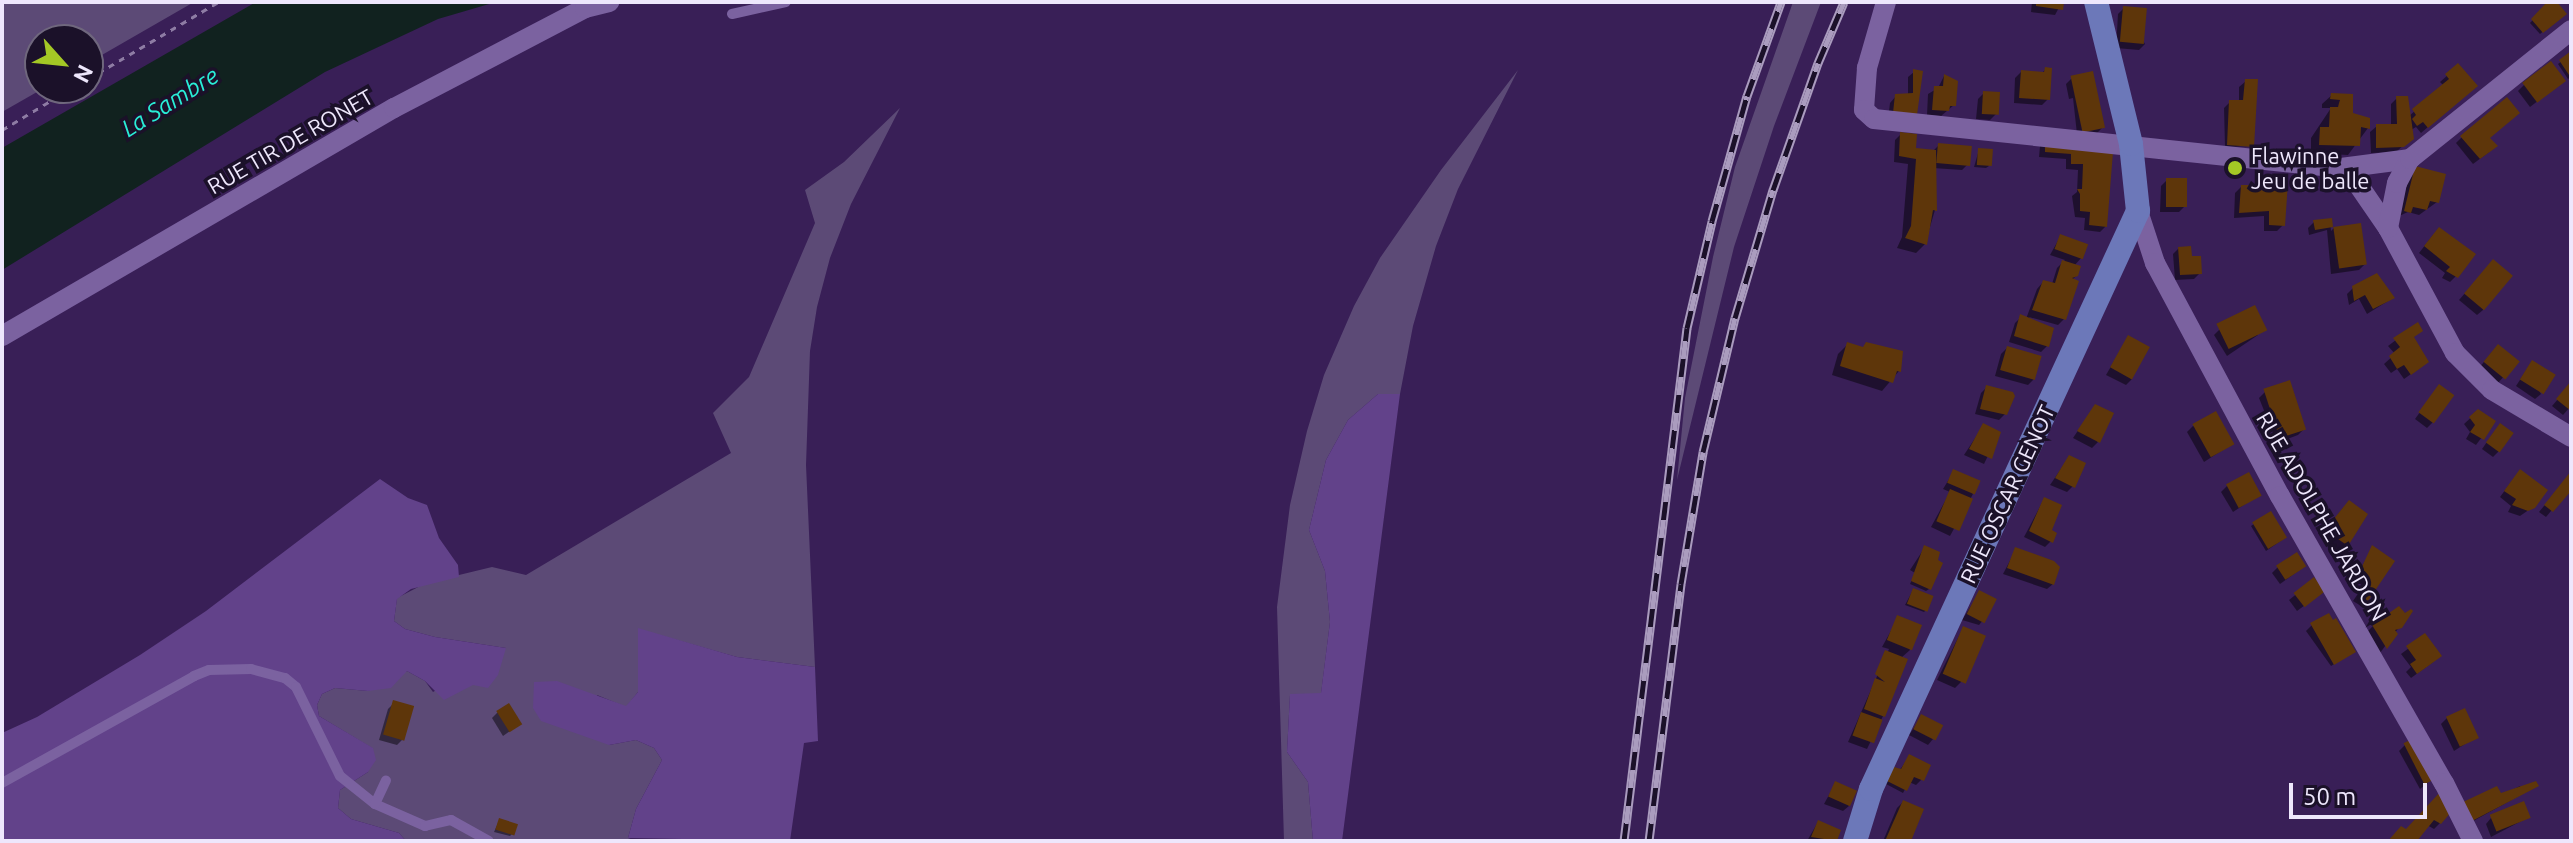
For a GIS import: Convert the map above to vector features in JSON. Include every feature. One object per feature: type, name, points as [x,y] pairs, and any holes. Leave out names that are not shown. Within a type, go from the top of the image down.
[{"type":"street","name":"RUE TIR DE RONET","points":[[2,336],[394,108],[585,8],[609,2]]},
{"type":"street","points":[[1886,2],[1867,68],[1864,110],[1874,119],[2341,168],[2410,159]]},
{"type":"street","points":[[2096,2],[2131,144],[2138,211]]},
{"type":"street","points":[[2388,228],[2397,183],[2410,159],[2571,30]]},
{"type":"street","points":[[2341,168],[2355,180],[2388,228],[2455,353],[2492,390],[2571,437]]},
{"type":"street","name":"RUE OSCAR GENOT","points":[[1855,841],[1871,789],[2138,211]]},
{"type":"street","name":"RUE ADOLPHE JARDON","points":[[2138,211],[2155,263],[2280,496],[2424,745],[2473,841]]},
{"type":"lane","points":[[732,14],[786,2]]},
{"type":"lane","points":[[2,783],[194,676],[209,670],[251,669],[285,678],[296,687],[340,776],[375,804],[425,826],[451,820],[489,841]]},
{"type":"lane","points":[[375,804],[386,780]]},
{"type":"path","points":[[104,70],[218,2]]},
{"type":"path","points":[[2,130],[45,104]]},
{"type":"shaded area","points":[[2,2],[194,2],[104,54],[104,24],[24,24],[24,99],[2,112]]},
{"type":"shaded area","points":[[1793,2],[1821,2],[1774,126],[1734,247],[1677,480],[1685,398],[1713,257],[1735,167]]},
{"type":"shaded area","points":[[1518,70],[1458,189],[1436,246],[1413,326],[1400,394],[1378,394],[1348,420],[1326,460],[1309,530],[1325,571],[1330,622],[1321,694],[1290,695],[1287,752],[1308,782],[1313,841],[1284,841],[1277,607],[1290,505],[1307,431],[1324,375],[1354,306],[1380,258],[1441,170]]},
{"type":"shaded area","points":[[900,108],[851,204],[830,258],[817,307],[810,351],[806,465],[815,667],[737,657],[638,629],[638,692],[626,707],[597,695],[609,745],[636,740],[654,748],[662,760],[636,809],[628,838],[636,841],[406,841],[399,833],[351,819],[338,808],[340,790],[368,772],[372,748],[319,716],[317,705],[322,694],[335,688],[368,691],[407,671],[425,681],[433,692],[506,648],[405,629],[394,621],[397,598],[426,583],[492,567],[526,575],[731,453],[713,413],[749,377],[815,223],[805,190],[844,162]]},
{"type":"shaded area","points":[[1378,394],[1400,394],[1342,841],[1313,841],[1308,782],[1287,752],[1290,694],[1321,693],[1330,622],[1325,571],[1309,530],[1326,460],[1348,420]]},
{"type":"shaded area","points":[[380,479],[408,498],[427,505],[439,538],[458,565],[459,577],[411,589],[397,599],[394,621],[405,629],[435,637],[506,648],[498,675],[488,688],[473,685],[444,700],[425,681],[407,671],[391,688],[368,691],[335,688],[322,694],[317,705],[319,716],[373,748],[376,760],[368,772],[340,790],[338,808],[351,819],[399,833],[406,841],[2,841],[2,733],[37,717],[206,611]]},
{"type":"shaded area","points":[[638,628],[737,657],[815,667],[818,741],[804,743],[790,841],[628,838],[636,809],[662,760],[654,748],[636,740],[609,745],[541,721],[533,708],[534,682],[557,681],[626,706],[638,692]]},
{"type":"water","name":"La Sambre","points":[[256,2],[496,2],[438,19],[325,72],[2,270],[2,148],[79,104],[104,104],[104,89]]},
{"type":"building","points":[[2036,2],[2064,2],[2063,10],[2036,6]]},
{"type":"building","points":[[2547,2],[2557,2],[2567,14],[2543,33],[2531,19]]},
{"type":"building","points":[[2123,6],[2147,8],[2144,44],[2120,42]]},
{"type":"building","points":[[2571,51],[2571,78],[2559,60]]},
{"type":"building","points":[[2551,61],[2566,81],[2537,103],[2522,83]]},
{"type":"building","points":[[2458,63],[2478,86],[2428,128],[2423,122],[2417,126],[2412,119],[2416,115],[2412,109],[2449,79],[2445,74]]},
{"type":"building","points":[[2045,67],[2052,68],[2050,100],[2019,98],[2021,70],[2044,72]]},
{"type":"building","points":[[1913,69],[1923,71],[1917,115],[1893,113],[1895,94],[1913,93]]},
{"type":"building","points":[[2093,71],[2105,128],[2083,133],[2071,76]]},
{"type":"building","points":[[1944,74],[1958,81],[1956,106],[1950,106],[1949,111],[1932,110],[1934,86],[1943,86]]},
{"type":"building","points":[[2245,79],[2258,79],[2254,147],[2227,145],[2229,100],[2243,100]]},
{"type":"building","points":[[1983,91],[2000,92],[1999,115],[1982,114]]},
{"type":"building","points":[[2331,93],[2353,94],[2353,113],[2370,118],[2370,129],[2361,127],[2360,146],[2319,145],[2320,127],[2329,127],[2330,107],[2338,107],[2340,100],[2330,99]]},
{"type":"building","points":[[2396,96],[2408,96],[2414,139],[2404,147],[2376,148],[2376,124],[2397,124]]},
{"type":"building","points":[[2507,97],[2520,113],[2490,138],[2498,146],[2480,159],[2460,136]]},
{"type":"building","points":[[1900,132],[1917,134],[1916,148],[1936,150],[1937,211],[1933,210],[1927,245],[1905,238],[1911,226],[1916,159],[1899,156]]},
{"type":"building","points":[[2045,138],[2113,152],[2107,227],[2089,225],[2090,212],[2080,211],[2077,189],[2082,189],[2083,164],[2071,164],[2071,154],[2045,152]]},
{"type":"building","points":[[1938,143],[1972,146],[1970,166],[1936,163]]},
{"type":"building","points":[[1978,148],[1993,149],[1992,166],[1977,165]]},
{"type":"building","points":[[2415,166],[2446,174],[2439,203],[2430,201],[2427,210],[2413,207],[2411,213],[2404,211]]},
{"type":"building","points":[[2166,178],[2187,178],[2187,207],[2166,207]]},
{"type":"building","points":[[2271,182],[2288,182],[2285,226],[2269,225],[2269,211],[2239,213],[2241,185],[2259,185],[2260,190],[2271,191]]},
{"type":"building","points":[[2332,218],[2333,227],[2315,230],[2313,220]]},
{"type":"building","points":[[2361,223],[2367,265],[2339,268],[2333,227]]},
{"type":"building","points":[[2439,227],[2476,254],[2458,278],[2446,271],[2450,267],[2424,246]]},
{"type":"building","points":[[2060,234],[2088,244],[2083,259],[2055,249]]},
{"type":"building","points":[[2191,246],[2192,256],[2201,256],[2202,274],[2180,275],[2178,247]]},
{"type":"building","points":[[2493,259],[2513,276],[2484,310],[2464,293]]},
{"type":"building","points":[[2062,260],[2081,266],[2078,276],[2072,278],[2079,281],[2066,320],[2032,310],[2043,280],[2055,283]]},
{"type":"building","points":[[2377,273],[2395,298],[2373,309],[2365,295],[2354,301],[2352,286]]},
{"type":"building","points":[[2255,305],[2267,330],[2229,349],[2216,324]]},
{"type":"building","points":[[2020,314],[2054,328],[2049,347],[2014,336]]},
{"type":"building","points":[[2418,322],[2423,331],[2414,337],[2429,362],[2411,375],[2404,365],[2397,369],[2389,356],[2400,347],[2393,338]]},
{"type":"building","points":[[2128,335],[2150,347],[2132,379],[2110,367]]},
{"type":"building","points":[[1847,342],[1863,347],[1866,342],[1903,351],[1901,372],[1897,371],[1893,383],[1840,366]]},
{"type":"building","points":[[2498,344],[2520,362],[2505,379],[2484,362]]},
{"type":"building","points":[[2007,346],[2042,356],[2035,380],[2000,370]]},
{"type":"building","points":[[2532,360],[2556,375],[2544,394],[2520,380]]},
{"type":"building","points":[[2290,380],[2306,429],[2279,438],[2263,389]]},
{"type":"building","points":[[2571,381],[2571,411],[2556,399]]},
{"type":"building","points":[[2439,384],[2454,395],[2434,423],[2418,412]]},
{"type":"building","points":[[1986,385],[2013,392],[2015,396],[2007,415],[1980,409]]},
{"type":"building","points":[[2095,404],[2114,413],[2100,443],[2077,431]]},
{"type":"building","points":[[2478,409],[2496,421],[2484,440],[2470,432],[2475,425],[2469,417]]},
{"type":"building","points":[[2216,411],[2234,444],[2211,457],[2192,424]]},
{"type":"building","points":[[1983,423],[2001,432],[1992,459],[1969,449]]},
{"type":"building","points":[[2500,423],[2514,433],[2500,452],[2486,442]]},
{"type":"building","points":[[2069,455],[2086,463],[2075,488],[2055,478]]},
{"type":"building","points":[[1953,469],[1981,481],[1975,495],[1947,483]]},
{"type":"building","points":[[2520,469],[2548,490],[2535,508],[2528,511],[2512,505],[2516,499],[2504,491]]},
{"type":"building","points":[[2571,471],[2571,491],[2553,512],[2544,505]]},
{"type":"building","points":[[2249,472],[2262,496],[2239,508],[2226,484]]},
{"type":"building","points":[[1950,489],[1973,499],[1959,531],[1936,521]]},
{"type":"building","points":[[2044,497],[2062,505],[2052,530],[2057,533],[2053,543],[2029,531]]},
{"type":"building","points":[[2349,500],[2368,514],[2348,546],[2325,530]]},
{"type":"building","points":[[2271,511],[2287,538],[2268,549],[2252,522]]},
{"type":"building","points":[[1924,545],[1940,552],[1938,560],[1943,563],[1931,590],[1911,581]]},
{"type":"building","points":[[2372,545],[2395,561],[2368,601],[2358,594],[2367,579],[2359,573]]},
{"type":"building","points":[[2015,547],[2054,561],[2060,567],[2054,585],[2007,568]]},
{"type":"building","points":[[2297,552],[2306,566],[2285,580],[2276,566]]},
{"type":"building","points":[[2314,577],[2325,591],[2305,607],[2294,593]]},
{"type":"building","points":[[1913,588],[1934,596],[1927,612],[1907,604]]},
{"type":"building","points":[[1979,590],[1997,599],[1985,623],[1967,614]]},
{"type":"building","points":[[2399,606],[2405,613],[2411,609],[2413,611],[2402,628],[2395,630],[2398,634],[2387,649],[2372,625]]},
{"type":"building","points":[[2329,613],[2333,620],[2336,618],[2356,652],[2334,665],[2310,623]]},
{"type":"building","points":[[1897,615],[1922,625],[1912,650],[1887,640]]},
{"type":"building","points":[[1963,626],[1986,636],[1966,684],[1943,674]]},
{"type":"building","points":[[2425,633],[2442,656],[2417,674],[2410,664],[2416,660],[2406,646]]},
{"type":"building","points":[[1885,650],[1908,659],[1885,717],[1864,709],[1875,678],[1885,682],[1875,674]]},
{"type":"building","points":[[393,700],[414,706],[404,741],[383,735]]},
{"type":"building","points":[[509,703],[522,724],[510,732],[496,711]]},
{"type":"building","points":[[2465,708],[2479,738],[2460,747],[2446,717]]},
{"type":"building","points":[[1861,712],[1883,720],[1874,743],[1852,735]]},
{"type":"building","points":[[1921,714],[1943,725],[1936,740],[1913,729]]},
{"type":"building","points":[[2416,737],[2437,778],[2424,784],[2404,743]]},
{"type":"building","points":[[1909,754],[1931,765],[1924,781],[1914,777],[1907,791],[1887,781],[1894,767],[1901,769]]},
{"type":"building","points":[[1835,781],[1857,791],[1850,806],[1828,797]]},
{"type":"building","points":[[2536,781],[2539,786],[2472,821],[2463,802],[2497,786],[2501,793]]},
{"type":"building","points":[[2441,791],[2452,811],[2441,824],[2434,820],[2417,841],[2388,841],[2401,826],[2406,829]]},
{"type":"building","points":[[1903,800],[1924,809],[1911,841],[1885,841]]},
{"type":"building","points":[[2524,801],[2531,818],[2496,832],[2490,815]]},
{"type":"building","points":[[499,818],[518,824],[514,836],[495,829]]},
{"type":"building","points":[[1818,820],[1841,830],[1837,841],[1811,837]]},
{"type":"railway","points":[[1624,841],[1687,328],[1712,221],[1747,96],[1781,2]]},
{"type":"railway","points":[[1649,841],[1681,584],[1703,452],[1735,318],[1773,190],[1818,63],[1844,2]]},
{"type":"place","name":"Flawinne Jeu de balle","points":[[2235,168]]}]
